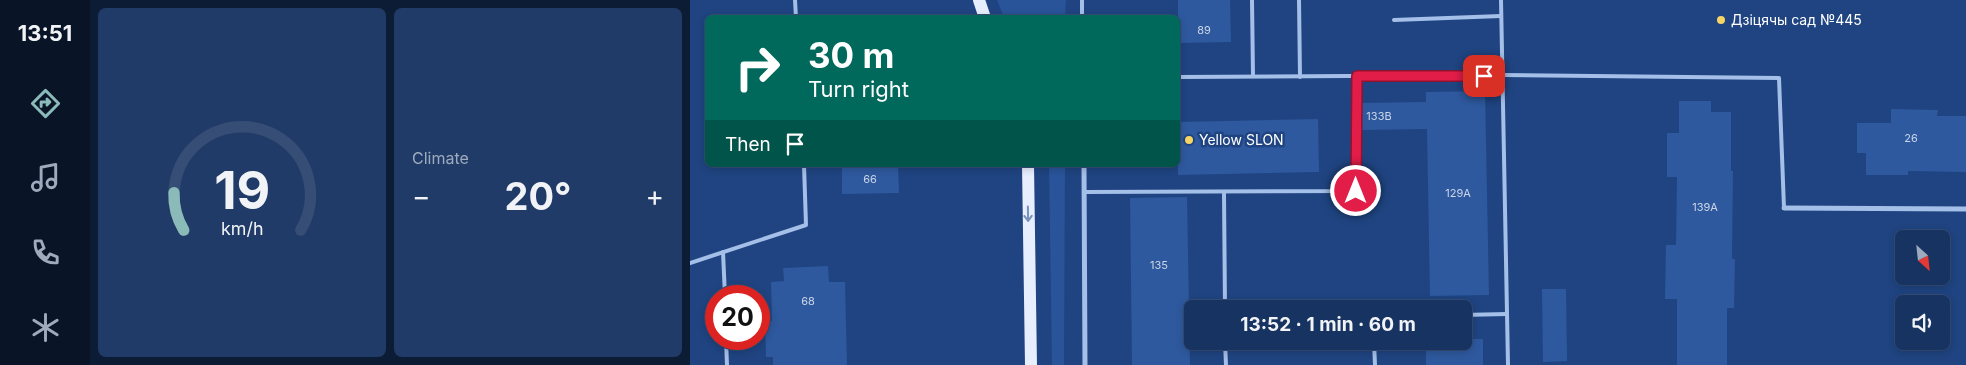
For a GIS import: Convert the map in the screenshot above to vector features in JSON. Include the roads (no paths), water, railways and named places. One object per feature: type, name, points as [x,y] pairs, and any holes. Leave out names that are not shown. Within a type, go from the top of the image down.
[{"type":"main road","points":[[979,0],[984,15]]},
{"type":"main road","points":[[1028,167],[1031,365]]},
{"type":"street","points":[[1084,167],[1086,365]]},
{"type":"street","points":[[1784,208],[1966,209]]},
{"type":"lane","points":[[795,0],[796,15]]},
{"type":"lane","points":[[1082,0],[1082,15]]},
{"type":"lane","points":[[1252,0],[1253,76]]},
{"type":"lane","points":[[1299,0],[1300,77]]},
{"type":"lane","points":[[1501,0],[1508,365]]},
{"type":"lane","points":[[1394,20],[1502,16]]},
{"type":"lane","points":[[1084,192],[1224,193],[1356,191],[1357,76]]},
{"type":"lane","points":[[1180,77],[1503,76],[1779,78],[1784,208]]},
{"type":"lane","points":[[690,262],[806,225],[804,167]]},
{"type":"lane","points":[[1224,193],[1225,300]]},
{"type":"lane","points":[[723,252],[724,285]]},
{"type":"lane","points":[[1472,315],[1507,314]]},
{"type":"lane","points":[[726,350],[727,365]]},
{"type":"lane","points":[[1225,350],[1226,365]]},
{"type":"lane","points":[[1374,350],[1375,365]]},
{"type":"place","name":"Дзіцячы сад №445","points":[[1721,20]]},
{"type":"place","name":"Yellow SLON","points":[[1189,140]]}]
